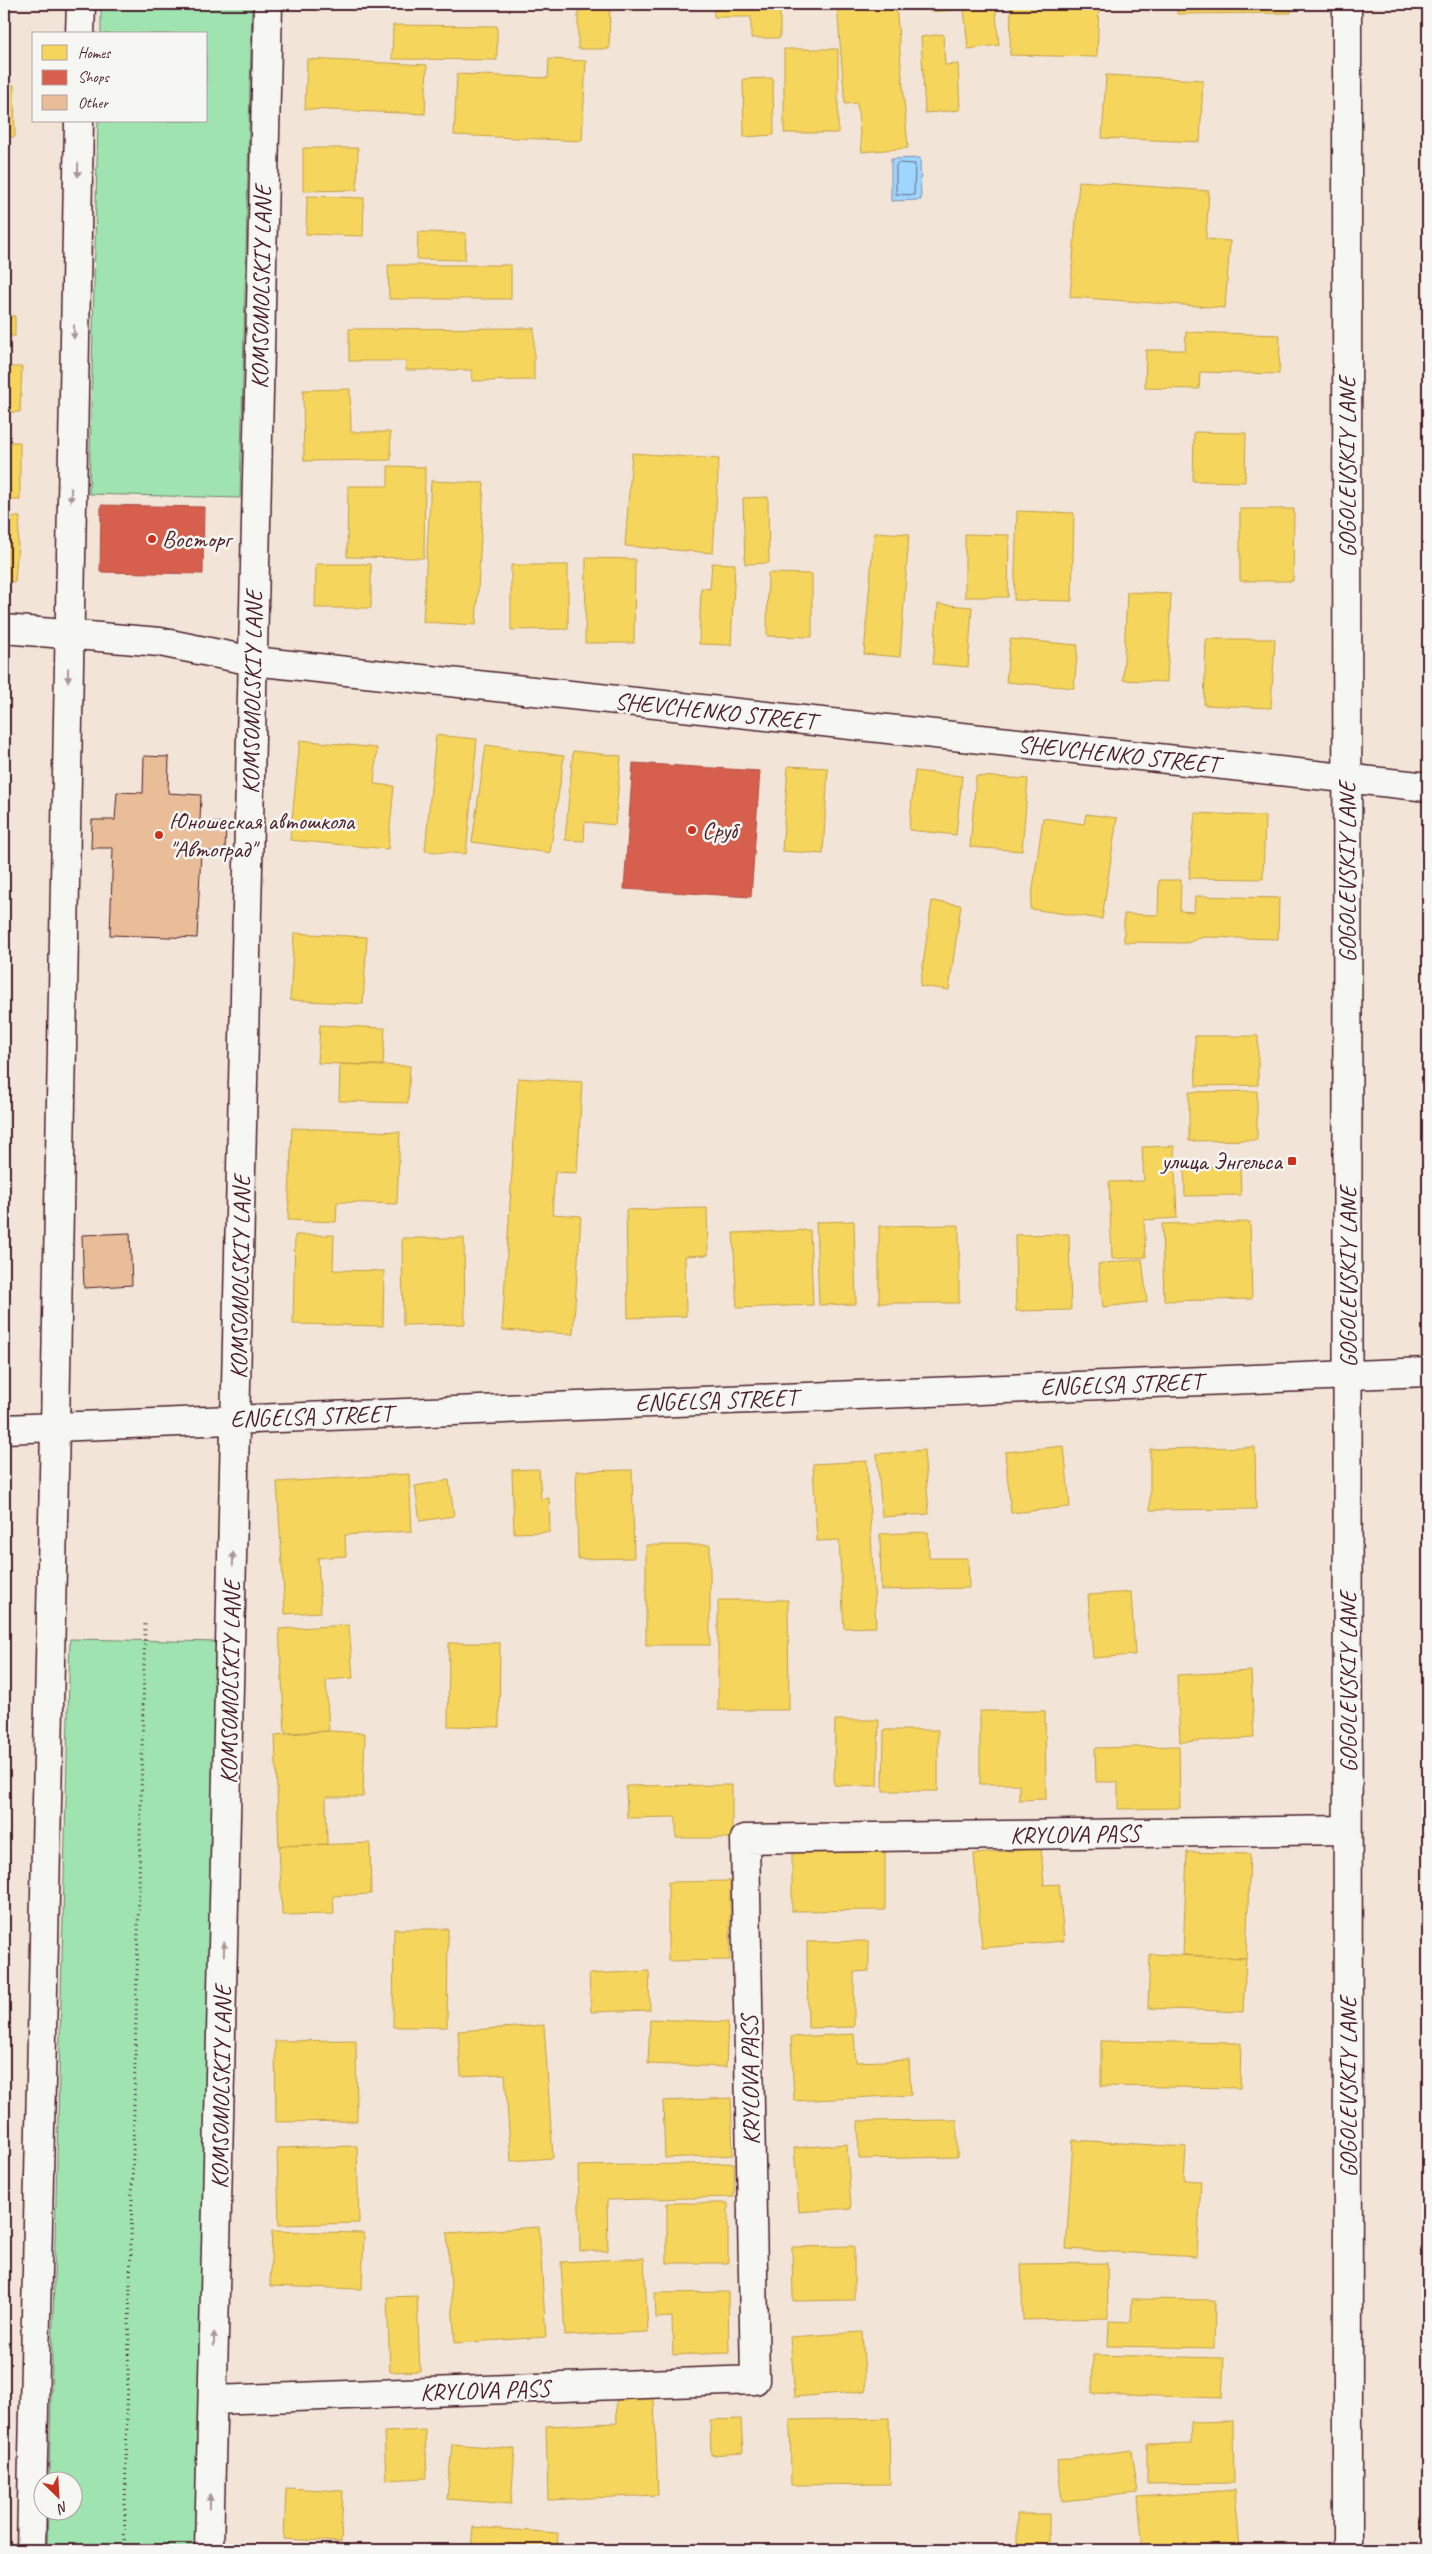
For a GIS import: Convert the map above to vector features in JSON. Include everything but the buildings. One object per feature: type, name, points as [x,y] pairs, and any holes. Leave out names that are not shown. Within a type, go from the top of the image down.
[{"type":"street","points":[[80,32],[81,4]]},
{"type":"street","name":"KOMSOMOLSKIY LANE","points":[[209,2550],[237,1420],[268,4]]},
{"type":"street","name":"GOGOLEVSKIY LANE","points":[[1347,4],[1348,2550]]},
{"type":"street","points":[[31,2550],[55,1426],[79,122]]},
{"type":"street","name":"SHEVCHENKO STREET","points":[[4,629],[160,642],[253,661],[1428,787]]},
{"type":"street","name":"ENGELSA STREET","points":[[4,1429],[1428,1372]]},
{"type":"street","name":"KRYLOVA PASS","points":[[213,2400],[755,2380],[746,1839],[1348,1830]]},
{"type":"path","points":[[124,2550],[145,1622]]},
{"type":"green space","points":[[101,4],[252,4],[240,498],[89,494],[98,122],[208,122],[208,32],[101,32]]},
{"type":"green space","points":[[70,1639],[221,1642],[198,2550],[47,2550],[48,2522],[82,2522],[82,2472],[49,2472]]},
{"type":"water","points":[[920,158],[921,200],[891,201],[891,159]]},
{"type":"place","name":"Восторг","points":[[152,539]]},
{"type":"place","name":"Сруб","points":[[692,830]]},
{"type":"place","name":"Юношеская автошкола \"Автоград\"","points":[[159,835]]},
{"type":"place","name":"улица Энгельса","points":[[1292,1161]]}]
